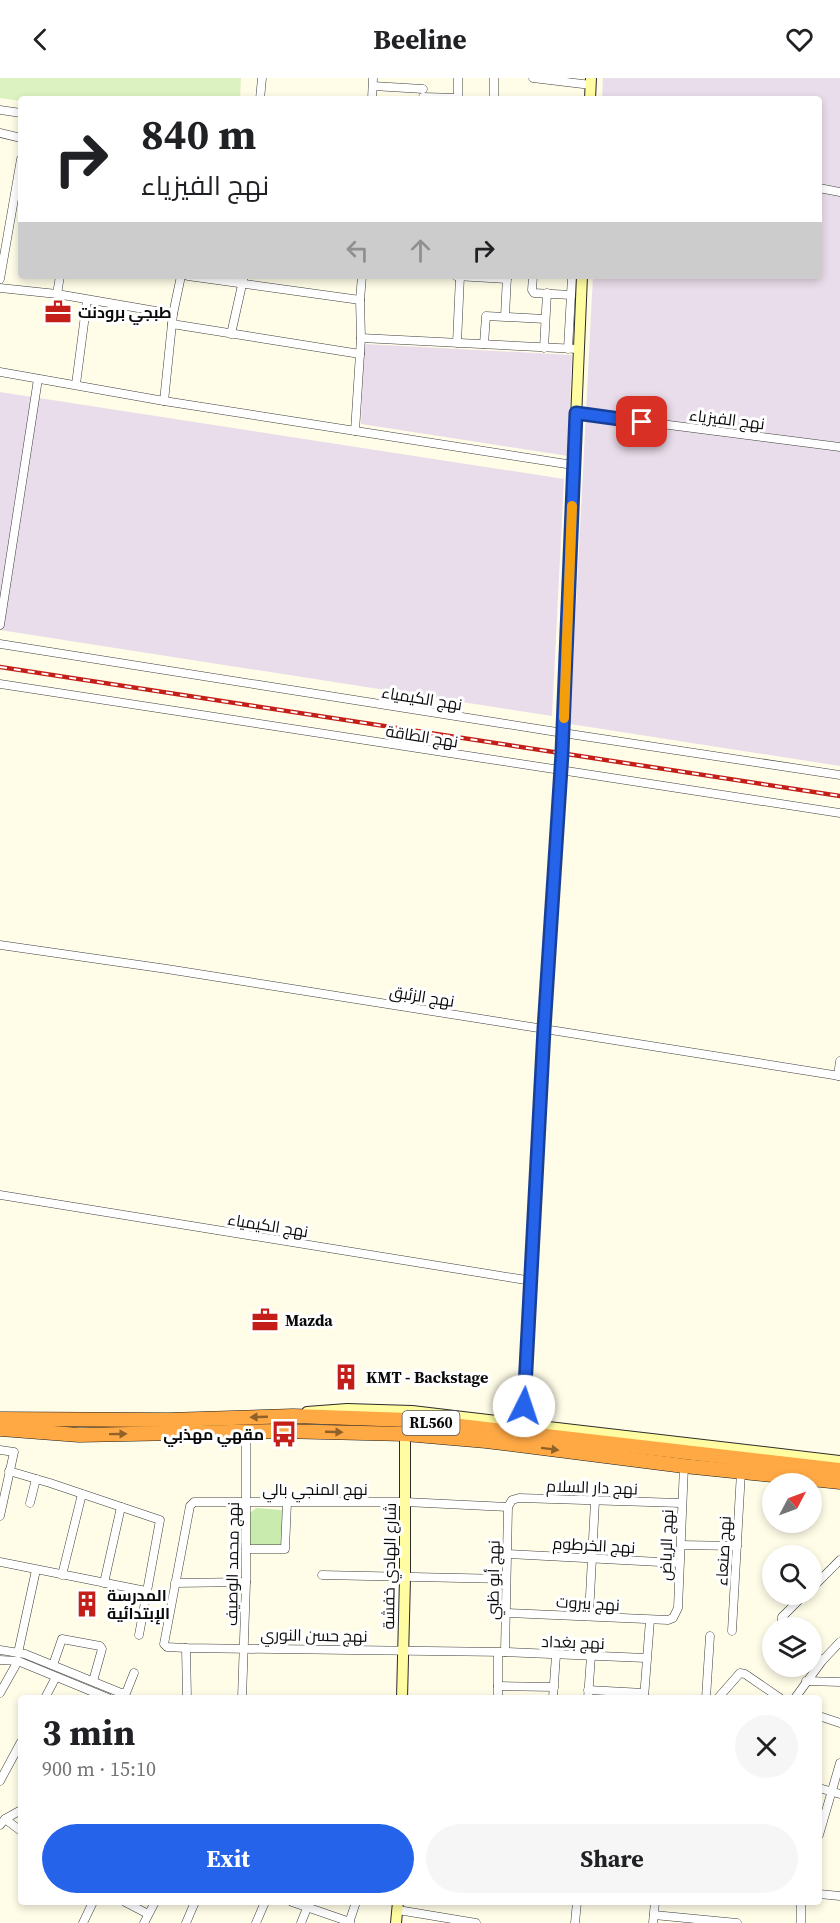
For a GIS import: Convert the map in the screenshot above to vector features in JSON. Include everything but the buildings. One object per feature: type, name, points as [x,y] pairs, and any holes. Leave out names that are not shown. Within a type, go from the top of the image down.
[{"type":"highway","points":[[0,1411],[59,1419]]},
{"type":"highway","name":"RL560","points":[[0,1419],[168,1420],[293,1416],[408,1420],[840,1470]]},
{"type":"highway","name":"RL560","points":[[0,1429],[39,1434],[79,1435],[246,1431],[405,1434],[486,1440],[684,1466],[840,1482]]},
{"type":"highway","points":[[0,1438],[55,1440],[79,1435]]},
{"type":"street","points":[[260,96],[262,78]]},
{"type":"street","points":[[373,82],[423,95],[424,78]]},
{"type":"street","points":[[458,78],[458,96]]},
{"type":"street","points":[[494,78],[494,96]]},
{"type":"street","points":[[533,78],[591,82]]},
{"type":"street","points":[[0,110],[18,113]]},
{"type":"street","points":[[0,133],[18,137]]},
{"type":"street","points":[[0,279],[18,176]]},
{"type":"street","points":[[822,189],[840,192]]},
{"type":"street","points":[[57,294],[60,279]]},
{"type":"street","points":[[164,401],[172,324],[180,279]]},
{"type":"street","points":[[355,430],[361,338],[362,279]]},
{"type":"street","points":[[457,343],[459,279]]},
{"type":"street","points":[[505,316],[507,279]]},
{"type":"street","points":[[533,279],[533,292],[571,295]]},
{"type":"street","points":[[514,1423],[524,1406],[544,1029],[563,733],[576,413],[572,279]]},
{"type":"street","points":[[573,349],[582,279]]},
{"type":"street","points":[[231,334],[243,280],[360,300]]},
{"type":"street","points":[[0,288],[57,294],[174,314]]},
{"type":"street","points":[[544,348],[547,293]]},
{"type":"street","points":[[76,384],[87,300]]},
{"type":"street","points":[[484,345],[486,317],[545,319]]},
{"type":"street","points":[[172,324],[360,354]]},
{"type":"street","points":[[361,338],[573,349]]},
{"type":"street","points":[[0,372],[164,401],[573,465]]},
{"type":"street","points":[[0,625],[38,379]]},
{"type":"street","name":"نهج الفيزياء","points":[[576,413],[840,447]]},
{"type":"street","name":"نهج الكيمياء","points":[[0,644],[840,775]]},
{"type":"street","name":"نهج الطاقة","points":[[0,684],[840,813]]},
{"type":"street","name":"نهج الزئبق","points":[[0,945],[167,969],[839,1076]]},
{"type":"street","points":[[839,1076],[840,1061]]},
{"type":"street","name":"نهج الكيمياء","points":[[0,1195],[532,1281]]},
{"type":"street","points":[[524,1406],[537,1427]]},
{"type":"street","points":[[293,1416],[304,1412],[347,1409],[412,1411],[840,1461]]},
{"type":"street","name":"نهج محمد الوصيف","points":[[242,1695],[246,1582],[246,1431]]},
{"type":"street","name":"شارع الهادي خفشة","points":[[402,1695],[405,1434]]},
{"type":"street","points":[[0,1450],[14,1452],[0,1516]]},
{"type":"street","name":"نهج الرياض","points":[[668,1620],[673,1618],[678,1608],[684,1466]]},
{"type":"street","points":[[9,1471],[160,1520],[139,1635]]},
{"type":"street","name":"نهج صنعاء","points":[[732,1631],[741,1472]]},
{"type":"street","points":[[30,1503],[36,1479]]},
{"type":"street","points":[[62,1575],[82,1494]]},
{"type":"street","name":"نهج دار السلام","points":[[508,1508],[512,1500],[519,1498],[681,1503]]},
{"type":"street","points":[[590,1615],[595,1501]]},
{"type":"street","name":"نهج المنجي بالي","points":[[175,1583],[190,1506],[194,1502],[405,1503],[508,1508]]},
{"type":"street","points":[[246,1549],[285,1549],[287,1502]]},
{"type":"street","points":[[104,1584],[121,1508]]},
{"type":"street","name":"نهج أبو ظبي","points":[[498,1695],[507,1613],[508,1508]]},
{"type":"street","points":[[681,1545],[736,1546]]},
{"type":"street","name":"نهج الخرطوم","points":[[507,1554],[679,1563]]},
{"type":"street","points":[[822,1578],[840,1560]]},
{"type":"street","points":[[0,1562],[146,1591]]},
{"type":"street","points":[[0,1693],[18,1657],[36,1570]]},
{"type":"street","points":[[322,1575],[506,1579]]},
{"type":"street","points":[[175,1583],[246,1582]]},
{"type":"street","name":"نهج حسن النوري","points":[[175,1583],[165,1646],[502,1652]]},
{"type":"street","points":[[782,1617],[794,1605]]},
{"type":"street","name":"نهج بيروت","points":[[507,1613],[668,1620]]},
{"type":"street","points":[[644,1695],[650,1620]]},
{"type":"street","points":[[706,1695],[710,1636]]},
{"type":"street","points":[[53,1665],[62,1639],[100,1646],[102,1649],[93,1681]]},
{"type":"street","points":[[822,1660],[840,1642]]},
{"type":"street","points":[[186,1648],[187,1695]]},
{"type":"street","points":[[0,1650],[94,1695]]},
{"type":"street","name":"نهج بغداد","points":[[502,1652],[646,1658]]},
{"type":"street","points":[[554,1695],[556,1655]]},
{"type":"street","points":[[591,1656],[588,1694],[616,1695]]},
{"type":"street","points":[[0,1660],[18,1657],[53,1665],[121,1693],[126,1693],[134,1673]]},
{"type":"street","points":[[721,1695],[740,1673],[776,1695]]},
{"type":"street","points":[[47,1695],[56,1677]]},
{"type":"street","points":[[797,1695],[810,1677]]},
{"type":"street","points":[[807,1681],[840,1682]]},
{"type":"street","points":[[498,1686],[554,1687]]},
{"type":"street","points":[[822,1717],[840,1723]]},
{"type":"street","points":[[0,1781],[18,1748]]},
{"type":"street","points":[[822,1828],[836,1793],[840,1763]]},
{"type":"street","points":[[2,1822],[18,1812]]},
{"type":"street","points":[[2,1822],[18,1830]]},
{"type":"street","points":[[822,1894],[840,1896]]},
{"type":"street","points":[[83,1923],[92,1905]]},
{"type":"street","points":[[130,1905],[148,1914]]},
{"type":"street","points":[[144,1923],[153,1905]]},
{"type":"street","points":[[187,1923],[194,1905]]},
{"type":"street","points":[[256,1923],[264,1905]]},
{"type":"street","points":[[300,1905],[349,1922],[355,1905]]},
{"type":"street","points":[[575,1923],[577,1905]]},
{"type":"street","points":[[801,1905],[801,1923]]},
{"type":"street","points":[[396,1923],[398,1906],[476,1923]]},
{"type":"street","points":[[301,1923],[308,1908]]},
{"type":"street","points":[[653,1919],[737,1923]]},
{"type":"shaded area","points":[[603,78],[840,78],[840,766],[570,724],[593,279],[822,279],[822,96],[602,96]]},
{"type":"shaded area","points":[[364,344],[572,355],[568,456],[361,424]]},
{"type":"shaded area","points":[[0,392],[564,479],[552,716],[0,630]]},
{"type":"green space","points":[[0,78],[241,78],[240,96],[18,96],[18,101],[0,98]]},
{"type":"green space","points":[[256,1508],[282,1510],[282,1543],[279,1547],[249,1545],[250,1513]]},
{"type":"railway","points":[[0,667],[840,796]]},
{"type":"slow traffic","points":[[564,718],[572,506]]},
{"type":"place","name":"طبجي برودنت","points":[[58,312]]},
{"type":"place","name":"Mazda","points":[[265,1320]]},
{"type":"place","name":"KMT - Backstage","points":[[346,1377]]},
{"type":"place","name":"مقهي مهذبي","points":[[284,1434]]},
{"type":"place","name":"المدرسة الإبتدائية","points":[[87,1604]]},
{"type":"route","points":[[524,1406],[544,1029],[562,753],[576,413],[642,422]]}]
